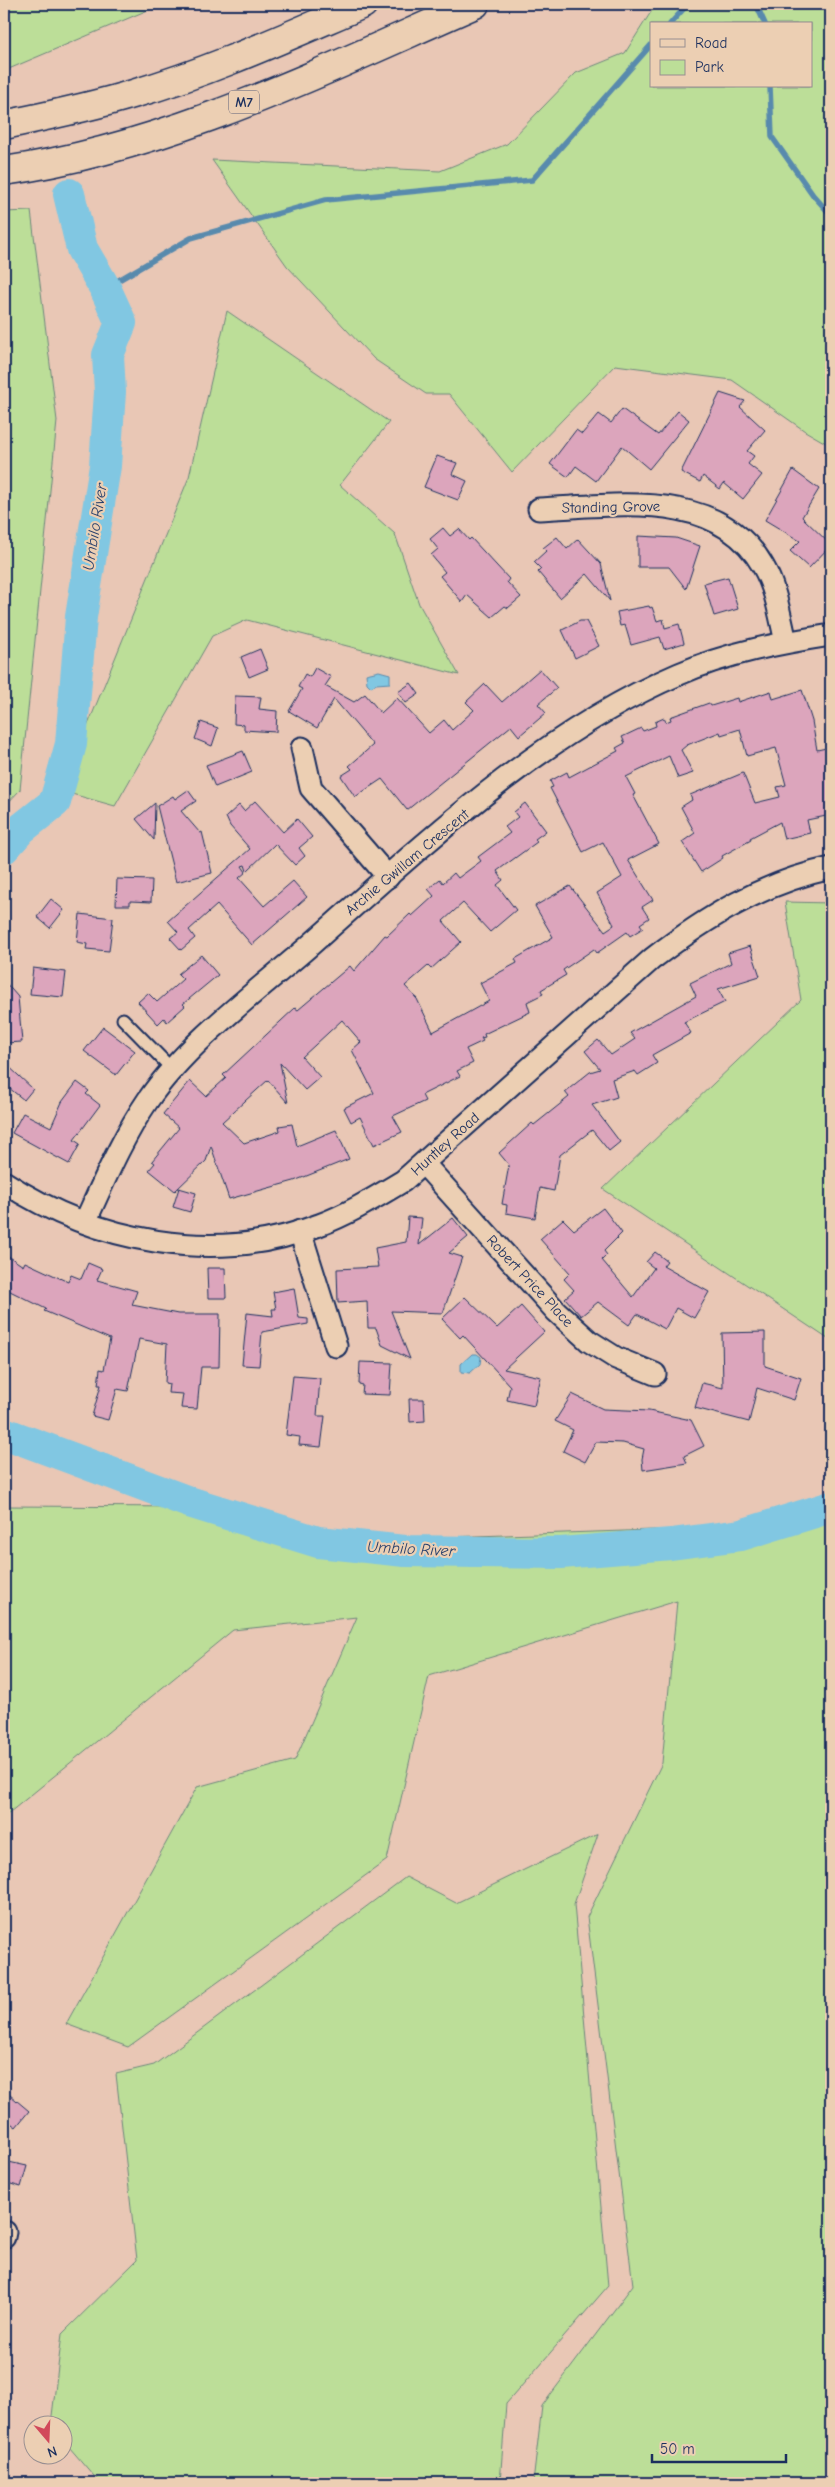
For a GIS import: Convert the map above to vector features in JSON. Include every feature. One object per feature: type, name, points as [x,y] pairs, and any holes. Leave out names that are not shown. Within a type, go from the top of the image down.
[{"type":"highway","points":[[4,125],[70,111],[134,94],[209,68],[363,4]]},
{"type":"highway","name":"M7","points":[[4,171],[86,156],[163,133],[322,70],[475,4]]},
{"type":"street","name":"Standing Grove","points":[[539,509],[669,506],[693,512],[711,520],[751,549],[763,566],[772,587],[786,642]]},
{"type":"street","name":"Archie Gwillam Crescent","points":[[85,1222],[121,1145],[148,1099],[192,1049],[388,877],[510,775],[574,730],[679,674],[729,656],[786,642],[831,635]]},
{"type":"street","points":[[302,748],[311,788],[388,877]]},
{"type":"street","name":"Huntley Road","points":[[4,1182],[43,1204],[85,1222],[117,1234],[160,1243],[203,1246],[255,1242],[300,1231],[357,1208],[403,1181],[652,959],[696,926],[750,894],[831,868]]},
{"type":"street","name":"Robert Price Place","points":[[424,1164],[556,1312],[596,1346],[616,1358],[655,1374]]},
{"type":"street","points":[[300,1231],[336,1346]]},
{"type":"lane","points":[[124,1019],[173,1070]]},
{"type":"green space","points":[[4,4],[162,4],[4,71]]},
{"type":"green space","points":[[656,4],[831,4],[831,446],[805,431],[732,380],[615,365],[512,472],[449,394],[426,394],[374,359],[287,266],[212,160],[440,171],[507,144],[576,73],[625,53]]},
{"type":"green space","points":[[31,211],[57,421],[20,790],[4,807],[4,212]]},
{"type":"green space","points":[[227,311],[389,422],[340,485],[395,534],[419,604],[459,675],[247,620],[212,636],[115,806],[61,791],[189,477]]},
{"type":"green space","points":[[785,902],[831,903],[831,1341],[603,1189],[801,1000]]},
{"type":"green space","points":[[4,1506],[191,1507],[357,1540],[831,1524],[831,2483],[533,2483],[542,2406],[633,2285],[587,1917],[662,1763],[677,1601],[429,1676],[387,1860],[128,2047],[66,2024],[197,1787],[295,1760],[357,1617],[233,1630],[4,1817]]},
{"type":"green space","points":[[598,1834],[574,1904],[608,2286],[506,2404],[500,2483],[100,2483],[72,2450],[72,2414],[52,2414],[62,2334],[137,2260],[116,2074],[154,2065],[406,1877],[456,1903]]},
{"type":"water","points":[[379,671],[390,674],[390,683],[376,684],[371,687],[367,683],[366,674]]},
{"type":"water","points":[[472,1354],[477,1354],[481,1357],[480,1364],[470,1373],[461,1372],[461,1364]]},
{"type":"building","points":[[720,393],[745,401],[740,407],[765,430],[747,451],[754,456],[748,464],[762,475],[743,499],[724,483],[720,489],[703,476],[700,482],[681,472]]},
{"type":"building","points":[[622,409],[658,435],[678,411],[689,420],[649,469],[622,446],[596,481],[576,466],[568,477],[550,464],[576,430],[582,434],[599,414],[611,423]]},
{"type":"building","points":[[437,456],[457,463],[452,474],[467,481],[458,500],[424,487]]},
{"type":"building","points":[[793,470],[819,489],[802,517],[831,545],[809,568],[790,551],[800,541],[765,520]]},
{"type":"building","points":[[443,528],[450,536],[459,529],[469,540],[471,538],[509,579],[507,582],[521,597],[508,608],[505,606],[492,617],[467,595],[462,602],[440,576],[445,572],[431,555],[438,549],[430,539]]},
{"type":"building","points":[[638,536],[676,538],[700,546],[686,589],[669,567],[638,567]]},
{"type":"building","points":[[557,537],[567,549],[578,539],[601,564],[610,601],[587,574],[560,598],[538,572],[541,569],[534,562],[546,551],[543,548]]},
{"type":"building","points":[[728,577],[738,609],[714,616],[704,583]]},
{"type":"building","points":[[649,606],[650,608],[652,607],[657,621],[663,619],[665,628],[679,624],[684,643],[664,649],[660,637],[631,645],[625,625],[620,626],[617,612]]},
{"type":"building","points":[[580,621],[586,621],[599,646],[575,658],[562,630]]},
{"type":"building","points":[[260,649],[268,669],[249,677],[241,657]]},
{"type":"building","points":[[315,668],[331,677],[325,686],[354,702],[365,694],[381,713],[397,698],[429,733],[444,720],[452,730],[474,710],[466,702],[485,684],[502,702],[540,669],[557,688],[538,704],[546,713],[519,736],[511,726],[407,810],[382,779],[355,797],[341,776],[352,769],[349,766],[373,745],[334,699],[317,728],[289,711],[302,689],[298,687],[305,674],[310,677]]},
{"type":"building","points":[[411,683],[419,694],[406,703],[398,692]]},
{"type":"building","points":[[802,690],[812,721],[817,750],[831,747],[831,815],[807,820],[810,833],[784,839],[780,822],[750,838],[751,840],[722,856],[723,858],[701,872],[682,842],[695,833],[681,807],[692,800],[690,795],[743,773],[755,803],[780,797],[777,787],[786,785],[776,748],[747,756],[740,729],[721,735],[720,732],[687,745],[681,750],[693,773],[678,778],[669,756],[626,777],[635,794],[633,795],[659,844],[628,860],[653,900],[642,907],[649,918],[640,924],[643,928],[630,936],[627,932],[597,953],[594,949],[563,970],[566,975],[541,990],[543,994],[527,1002],[530,1012],[484,1034],[485,1037],[481,1038],[483,1041],[466,1049],[473,1063],[457,1071],[460,1076],[422,1095],[425,1101],[393,1116],[402,1132],[374,1145],[360,1117],[351,1122],[344,1108],[374,1093],[352,1050],[361,1042],[342,1020],[302,1057],[320,1077],[305,1090],[280,1063],[288,1103],[268,1080],[222,1122],[244,1143],[280,1131],[279,1126],[292,1124],[297,1146],[336,1130],[349,1159],[294,1181],[229,1199],[211,1146],[206,1161],[175,1191],[149,1170],[155,1163],[152,1161],[179,1128],[163,1114],[190,1081],[206,1096],[226,1078],[223,1075],[295,1008],[298,1010],[350,966],[354,971],[385,935],[387,936],[410,914],[412,916],[434,896],[428,889],[440,879],[443,883],[454,873],[458,878],[481,861],[478,857],[510,833],[505,827],[518,817],[514,812],[525,803],[546,831],[535,839],[537,842],[497,871],[503,880],[497,885],[516,910],[490,932],[463,903],[443,921],[461,942],[431,969],[428,966],[405,986],[417,999],[433,1032],[489,1001],[480,983],[517,963],[515,959],[553,937],[535,906],[570,886],[605,931],[614,925],[597,893],[622,877],[603,842],[583,852],[550,788],[553,787],[550,781],[567,772],[569,777],[618,751],[616,748],[625,743],[622,737],[641,728],[643,731],[656,726],[655,722],[664,718],[666,722],[671,720],[670,717],[709,703],[711,706],[737,698],[738,702],[771,691],[773,699]]},
{"type":"building","points":[[235,696],[261,697],[259,709],[277,711],[276,732],[244,730],[244,725],[234,724]]},
{"type":"building","points":[[201,722],[218,728],[212,746],[195,739]]},
{"type":"building","points":[[243,751],[252,772],[215,787],[206,765]]},
{"type":"building","points":[[188,790],[196,801],[181,811],[200,833],[202,832],[212,873],[176,882],[157,806],[173,796],[175,799]]},
{"type":"building","points":[[255,801],[283,832],[297,819],[312,837],[299,848],[305,856],[295,865],[275,844],[247,871],[245,865],[242,866],[246,872],[239,878],[264,906],[293,881],[307,897],[252,945],[217,905],[189,930],[195,938],[181,950],[170,938],[178,932],[168,921],[250,849],[230,826],[226,817],[239,805],[244,811]]},
{"type":"building","points":[[155,803],[154,840],[136,819]]},
{"type":"building","points":[[117,879],[152,880],[151,902],[130,901],[130,905],[116,905]]},
{"type":"building","points":[[51,899],[64,910],[50,928],[37,917]]},
{"type":"building","points":[[80,914],[113,918],[109,951],[86,949],[87,944],[77,942]]},
{"type":"building","points":[[750,946],[760,976],[718,989],[725,1002],[684,1022],[691,1033],[652,1055],[657,1063],[638,1075],[635,1071],[612,1079],[617,1097],[592,1105],[620,1142],[609,1151],[592,1130],[560,1155],[554,1191],[540,1188],[535,1218],[506,1213],[507,1205],[502,1204],[509,1165],[499,1153],[532,1123],[534,1125],[569,1097],[565,1092],[590,1072],[600,1069],[585,1051],[598,1040],[611,1055],[635,1039],[630,1033],[696,996],[690,983],[731,963],[728,953]]},
{"type":"building","points":[[201,955],[218,975],[183,1004],[185,1006],[167,1022],[164,1018],[158,1024],[138,1002],[148,993],[157,1002],[183,979],[178,974]]},
{"type":"building","points":[[33,968],[66,972],[63,997],[30,994]]},
{"type":"building","points":[[4,981],[18,997],[22,1042],[4,1043]]},
{"type":"building","points":[[103,1027],[135,1051],[116,1075],[84,1051]]},
{"type":"building","points":[[4,1062],[33,1089],[24,1100],[4,1084]]},
{"type":"building","points":[[77,1082],[89,1091],[86,1094],[100,1105],[74,1140],[80,1144],[69,1164],[12,1133],[23,1113],[51,1127],[62,1102]]},
{"type":"building","points":[[179,1188],[196,1193],[190,1212],[173,1207]]},
{"type":"building","points":[[603,1208],[622,1233],[604,1251],[607,1255],[602,1260],[633,1297],[654,1268],[646,1262],[655,1252],[667,1261],[663,1266],[709,1292],[694,1318],[676,1308],[665,1329],[637,1314],[629,1325],[598,1302],[581,1316],[565,1298],[574,1290],[564,1279],[570,1273],[540,1239],[563,1219],[574,1230]]},
{"type":"building","points":[[408,1217],[422,1218],[419,1245],[453,1218],[468,1237],[449,1253],[462,1257],[443,1313],[391,1311],[410,1359],[382,1345],[376,1328],[368,1328],[367,1301],[338,1303],[337,1269],[378,1267],[375,1248],[406,1242]]},
{"type":"building","points":[[4,1253],[23,1266],[25,1262],[68,1282],[71,1275],[81,1279],[88,1263],[102,1269],[97,1280],[137,1291],[132,1305],[178,1314],[220,1314],[219,1367],[201,1367],[197,1409],[181,1408],[183,1394],[168,1393],[169,1384],[165,1383],[167,1344],[139,1339],[128,1391],[117,1389],[108,1420],[92,1416],[101,1385],[98,1385],[100,1369],[104,1370],[110,1339],[44,1311],[46,1309],[4,1288]]},
{"type":"building","points":[[207,1268],[225,1268],[226,1298],[208,1298]]},
{"type":"building","points":[[294,1288],[299,1318],[308,1319],[308,1324],[262,1332],[259,1366],[242,1365],[247,1313],[273,1316],[272,1309],[276,1309],[273,1292]]},
{"type":"building","points":[[465,1297],[497,1328],[521,1306],[544,1332],[504,1369],[541,1377],[534,1406],[507,1400],[510,1386],[463,1335],[460,1338],[442,1319]]},
{"type":"building","points":[[765,1332],[765,1366],[801,1378],[794,1400],[757,1388],[749,1422],[695,1408],[702,1383],[723,1388],[722,1333]]},
{"type":"building","points":[[360,1362],[392,1363],[390,1395],[362,1394],[363,1385],[359,1384]]},
{"type":"building","points":[[293,1376],[320,1378],[317,1416],[325,1416],[321,1447],[299,1445],[300,1437],[286,1435]]},
{"type":"building","points":[[572,1394],[603,1409],[649,1411],[691,1420],[704,1446],[684,1456],[687,1463],[643,1470],[642,1459],[644,1449],[623,1443],[596,1442],[585,1462],[563,1451],[573,1430],[555,1421]]},
{"type":"building","points":[[409,1399],[424,1399],[425,1421],[410,1422]]},
{"type":"building","points":[[4,2090],[29,2111],[16,2127],[4,2118]]},
{"type":"building","points":[[4,2161],[27,2166],[21,2187],[4,2182]]},
{"type":"waterway","points":[[672,22],[688,4]]},
{"type":"waterway","points":[[756,4],[764,22]]},
{"type":"waterway","points":[[105,288],[191,238],[326,200],[532,180],[650,46]]},
{"type":"waterway","points":[[770,88],[772,137],[813,195],[831,215]]},
{"type":"waterway","name":"Umbilo River","points":[[4,848],[21,829],[55,802],[71,744],[81,617],[105,466],[110,392],[108,355],[121,323],[105,288],[82,249],[69,194]]},
{"type":"waterway","name":"Umbilo River","points":[[4,1433],[189,1502],[318,1542],[405,1551],[561,1553],[671,1544],[741,1535],[831,1507]]}]
